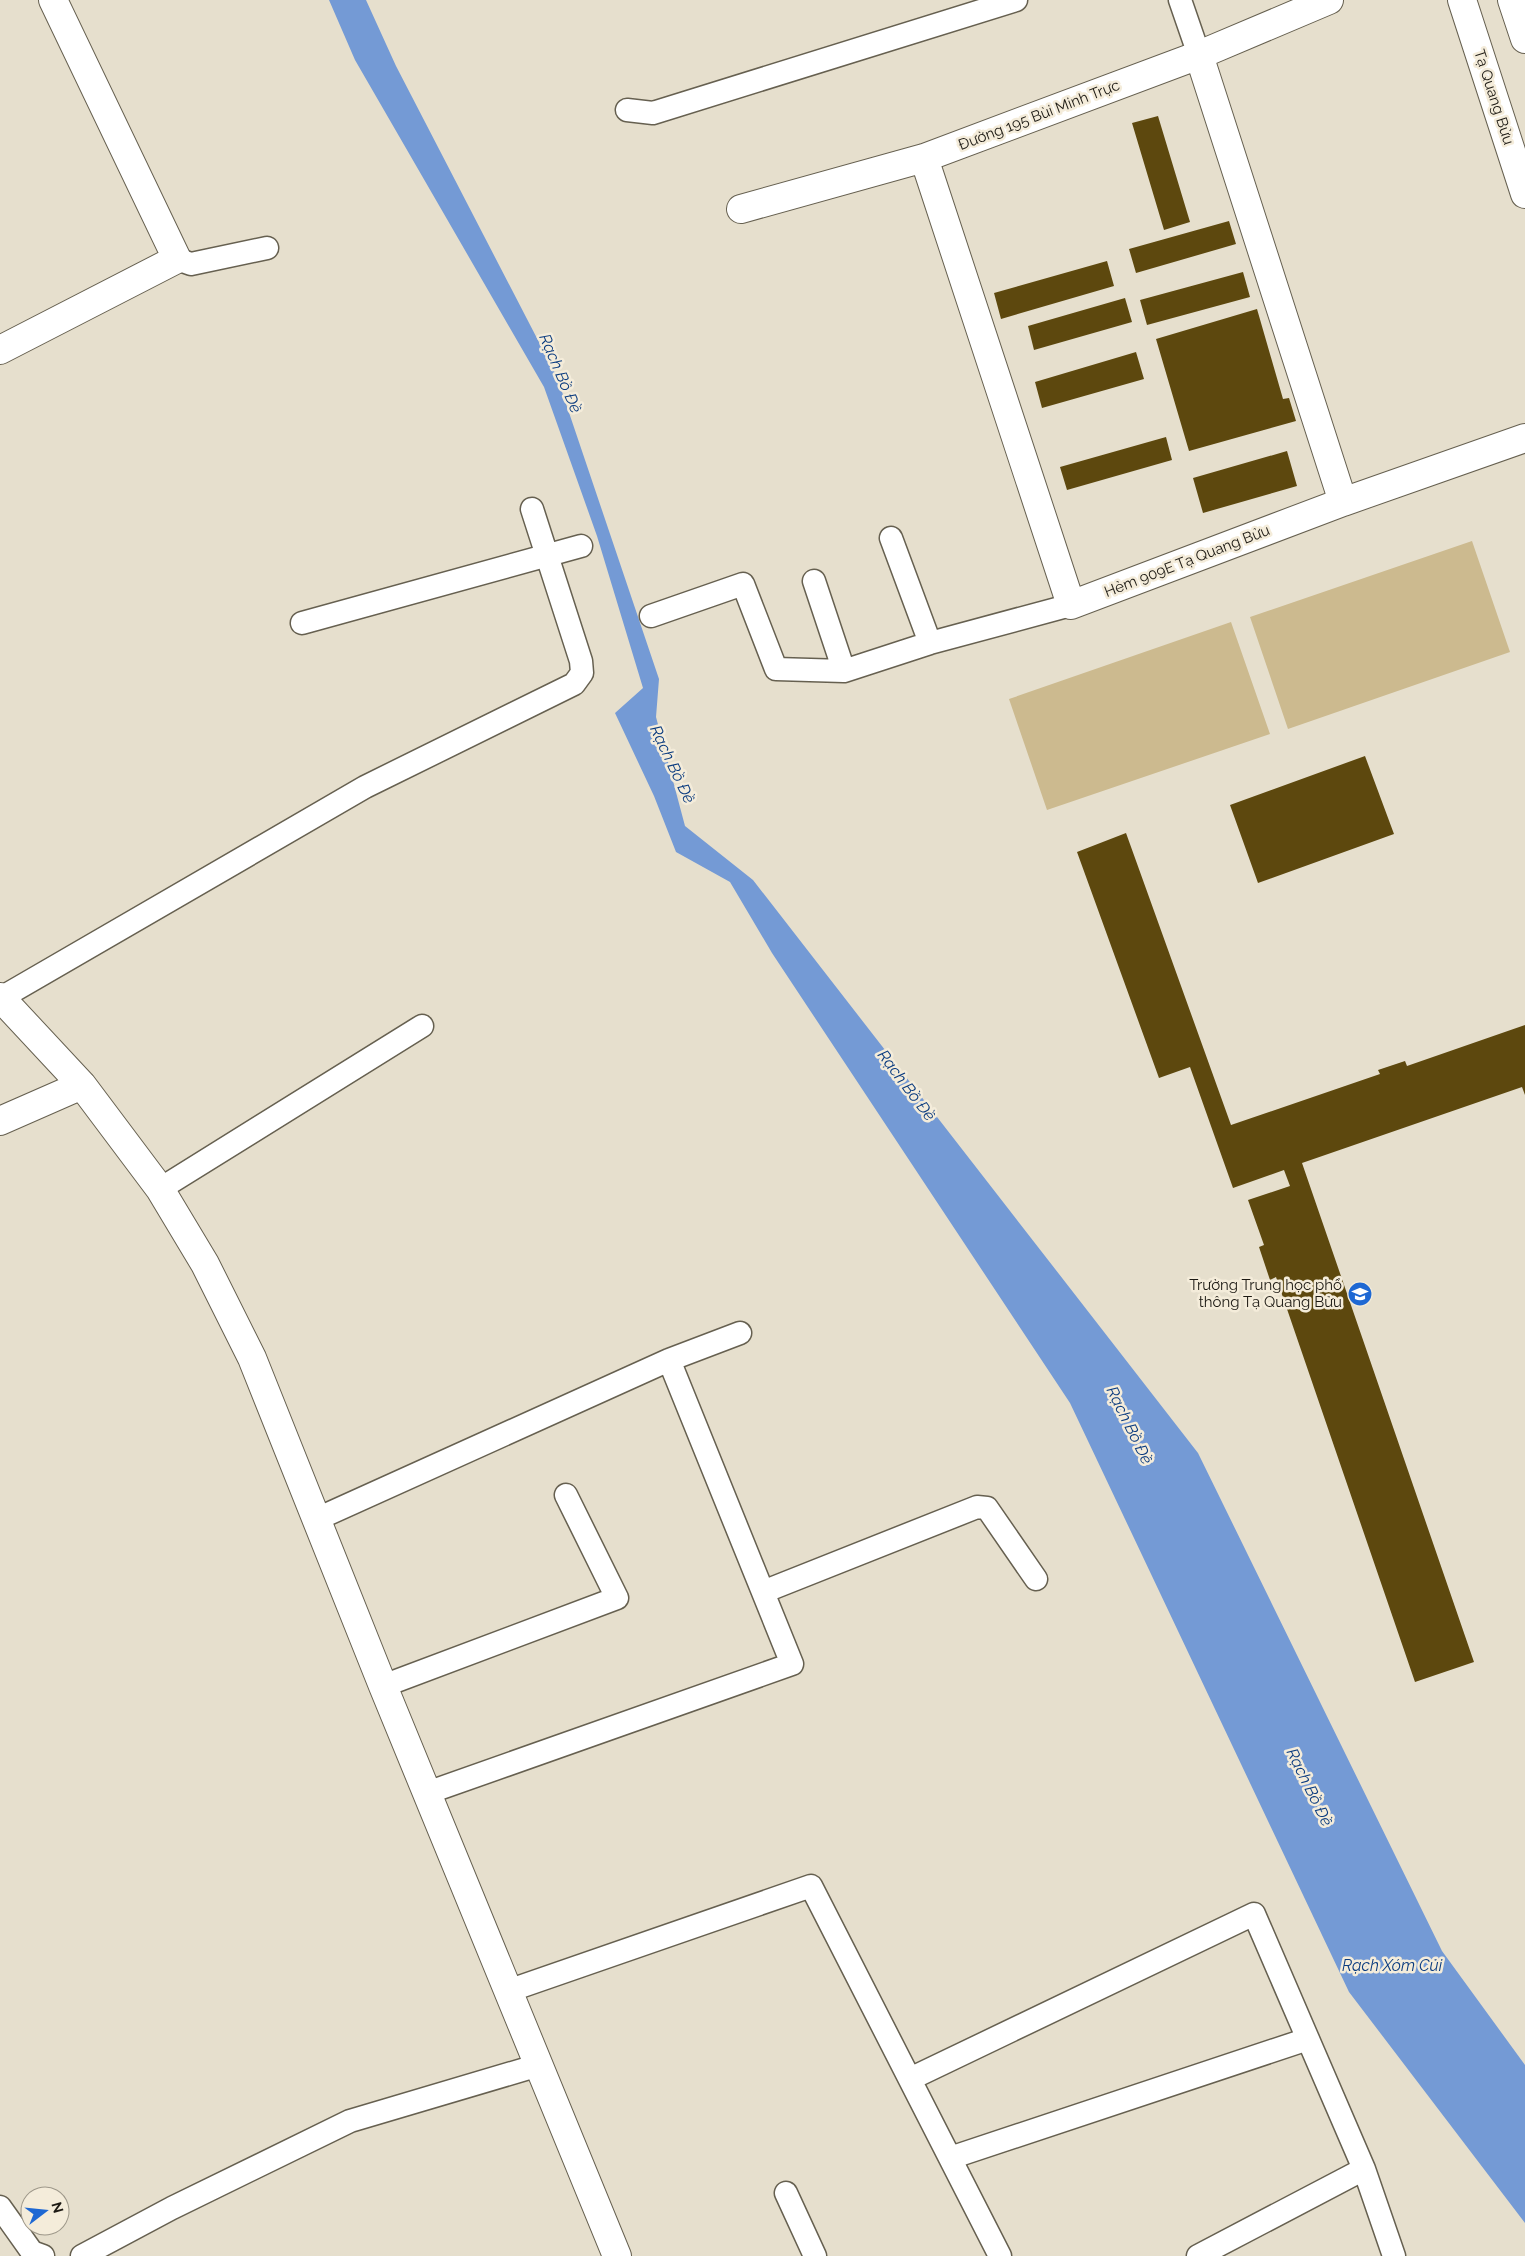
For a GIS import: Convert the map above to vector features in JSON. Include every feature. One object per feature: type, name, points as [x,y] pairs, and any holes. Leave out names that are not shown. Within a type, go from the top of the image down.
[{"type":"street","points":[[0,350],[177,259],[53,0]]},
{"type":"street","name":"Đường 195 Bùi Minh Trực","points":[[741,209],[924,158],[1199,55],[1329,0]]},
{"type":"street","name":"Tạ Quang Bửu","points":[[1462,0],[1525,194]]},
{"type":"street","points":[[1512,0],[1525,39]]},
{"type":"street","points":[[1199,55],[1343,502]]},
{"type":"street","points":[[924,158],[1072,605]]},
{"type":"street","name":"Hẻm 909E Tạ Quang Bửu","points":[[1072,605],[1343,502],[1525,438]]},
{"type":"street","points":[[0,997],[82,1085],[160,1189],[205,1264],[252,1358],[383,1686],[617,2256]]},
{"type":"street","points":[[0,1121],[82,1085]]},
{"type":"lane","points":[[627,110],[653,113],[1016,0]]},
{"type":"lane","points":[[1180,0],[1199,55]]},
{"type":"lane","points":[[177,259],[192,264],[267,248]]},
{"type":"lane","points":[[0,997],[365,787],[574,684],[582,673],[581,661],[532,509]]},
{"type":"lane","points":[[891,538],[930,643]]},
{"type":"lane","points":[[302,623],[581,546]]},
{"type":"lane","points":[[814,581],[844,671]]},
{"type":"lane","name":"Hẻm 909E Tạ Quang Bửu","points":[[651,616],[743,584],[776,669],[844,671],[930,643],[1072,605]]},
{"type":"lane","points":[[160,1189],[422,1026]]},
{"type":"lane","points":[[317,1518],[669,1360],[740,1333]]},
{"type":"lane","points":[[427,1792],[792,1664],[669,1360]]},
{"type":"lane","points":[[383,1686],[617,1598],[566,1495]]},
{"type":"lane","points":[[763,1592],[977,1507],[987,1508],[1036,1579]]},
{"type":"lane","points":[[508,1991],[811,1886],[1000,2256]]},
{"type":"lane","points":[[910,2079],[1254,1914],[1364,2168],[1394,2256]]},
{"type":"lane","points":[[950,2158],[1308,2039]]},
{"type":"lane","points":[[82,2256],[172,2208],[350,2121],[539,2065]]},
{"type":"lane","points":[[1198,2256],[1364,2168]]},
{"type":"lane","points":[[786,2194],[815,2256]]},
{"type":"lane","points":[[0,2207],[32,2252],[43,2256]]},
{"type":"shaded area","points":[[1472,541],[1510,652],[1288,729],[1250,617]]},
{"type":"shaded area","points":[[1231,622],[1270,734],[1047,810],[1009,699]]},
{"type":"water","name":"Rạch Xóm Củi","points":[[329,0],[366,0],[396,66],[557,377],[659,679],[656,717],[685,826],[753,880],[1198,1453],[1442,1951],[1525,2065],[1525,2223],[1349,1992],[1070,1403],[772,953],[730,882],[676,852],[654,796],[615,713],[643,688],[597,536],[544,387],[355,60]]},
{"type":"building","points":[[1158,116],[1190,222],[1164,230],[1132,123]]},
{"type":"building","points":[[1229,221],[1236,244],[1136,273],[1129,249]]},
{"type":"building","points":[[1107,261],[1114,286],[1001,319],[994,293]]},
{"type":"building","points":[[1243,272],[1250,297],[1147,325],[1140,300]]},
{"type":"building","points":[[1125,298],[1132,322],[1034,350],[1028,326]]},
{"type":"building","points":[[1257,309],[1283,399],[1289,398],[1296,421],[1189,451],[1156,339]]},
{"type":"building","points":[[1136,352],[1144,379],[1042,408],[1035,382]]},
{"type":"building","points":[[1166,437],[1172,460],[1067,490],[1060,467]]},
{"type":"building","points":[[1287,451],[1297,486],[1203,513],[1193,478]]},
{"type":"building","points":[[1365,756],[1394,834],[1258,883],[1230,805]]},
{"type":"building","points":[[1126,833],[1231,1125],[1380,1074],[1378,1070],[1405,1061],[1407,1066],[1525,1025],[1525,1095],[1522,1087],[1302,1163],[1474,1662],[1415,1682],[1276,1277],[1270,1280],[1259,1247],[1264,1245],[1248,1200],[1290,1186],[1284,1170],[1233,1188],[1190,1067],[1159,1078],[1077,852]]},
{"type":"place","name":"Trường Trung học phổ thông Tạ Quang Bửu","points":[[1360,1294]]},
{"type":"water label","name":"Rạch Bồ Đề","points":[[561,373]]},
{"type":"water label","name":"Rạch Bồ Đề","points":[[673,764]]},
{"type":"water label","name":"Rạch Bồ Đề","points":[[907,1085]]},
{"type":"water label","name":"Rạch Bồ Đề","points":[[1130,1425]]},
{"type":"water label","name":"Rạch Bồ Đề","points":[[1310,1787]]}]
